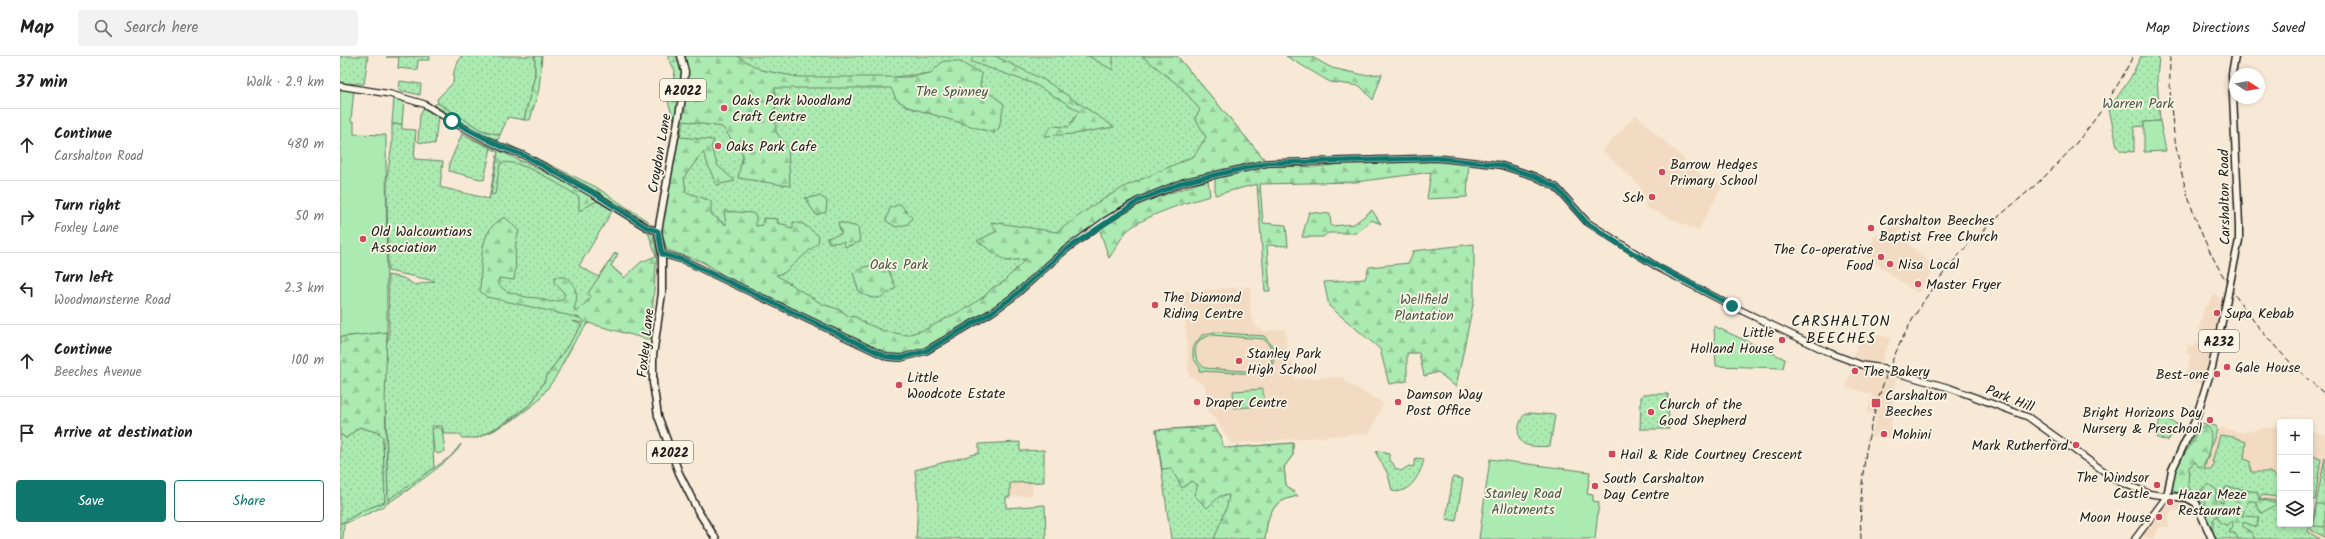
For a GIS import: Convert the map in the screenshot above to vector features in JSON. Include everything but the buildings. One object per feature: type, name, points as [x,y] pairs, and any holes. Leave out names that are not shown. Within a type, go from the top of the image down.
[{"type":"main road","name":"Croydon Lane","points":[[658,231],[685,72],[681,56]]},
{"type":"main road","name":"Carshalton Road","points":[[2167,496],[2173,464],[2196,421],[2212,367],[2228,294],[2240,225],[2232,79],[2235,56]]},
{"type":"main road","points":[[340,86],[394,95],[424,104],[460,126],[504,148],[523,155],[595,194],[646,227],[658,231]]},
{"type":"main road","name":"Park Hill","points":[[662,254],[683,260],[887,357],[901,358],[926,351],[992,312],[1013,297],[1064,251],[1106,221],[1138,201],[1184,182],[1268,163],[1437,158],[1500,165],[1534,176],[1556,187],[1586,222],[1633,253],[1688,284],[1825,351],[1862,365],[1882,368],[1950,388],[2028,418],[2119,482],[2151,494],[2167,496]]},
{"type":"main road","name":"Foxley Lane","points":[[658,231],[662,254],[662,293],[653,362],[655,403],[665,438],[679,473],[698,511],[716,539]]},
{"type":"main road","points":[[2135,539],[2167,496],[2187,498],[2196,502],[2212,539]]},
{"type":"shaded area","name":"Barrow Hedges Primary School","points":[[1636,115],[1701,175],[1723,185],[1698,231],[1647,208],[1639,185],[1602,150]]},
{"type":"shaded area","points":[[1901,218],[1907,224],[1897,234],[1930,263],[1932,261],[1938,265],[1917,293],[1865,256],[1876,235],[1881,239]]},
{"type":"shaded area","name":"Stanley Park High School","points":[[1251,287],[1250,312],[1256,327],[1265,331],[1285,329],[1288,355],[1294,366],[1295,379],[1343,377],[1346,382],[1383,403],[1370,433],[1231,444],[1215,418],[1208,413],[1205,385],[1189,376],[1183,291]]},
{"type":"shaded area","points":[[2215,294],[2225,303],[2206,385],[2185,379],[2191,355],[2186,353],[2188,345],[2194,347],[2196,342],[2204,344],[2206,333],[2199,331],[2204,306],[2207,306]]},
{"type":"shaded area","points":[[1865,331],[1891,338],[1883,357],[1881,368],[1896,374],[1890,438],[1871,437],[1877,415],[1867,412],[1872,395],[1846,387],[1857,358],[1853,356]]},
{"type":"shaded area","points":[[2204,424],[2216,426],[2219,430],[2222,428],[2243,433],[2262,428],[2277,427],[2277,527],[2313,527],[2313,432],[2325,434],[2325,539],[2213,539],[2198,494],[2191,497]]},
{"type":"shaded area","points":[[1032,481],[1033,495],[1010,497],[1010,483]]},
{"type":"shaded area","points":[[2168,498],[2189,500],[2184,510],[2172,511],[2169,515],[2169,527],[2160,527],[2153,539],[2139,535]]},
{"type":"green space","points":[[340,56],[368,56],[364,84],[340,83]]},
{"type":"green space","points":[[430,56],[429,60],[418,60],[417,70],[398,68],[399,57],[386,57]]},
{"type":"green space","points":[[461,56],[535,56],[535,75],[524,120],[508,117],[500,135],[481,130],[438,103],[437,99],[453,83],[454,71]]},
{"type":"green space","points":[[535,56],[542,56],[539,89],[530,120],[524,120],[535,75]]},
{"type":"green space","name":"The Spinney","points":[[667,56],[737,56],[761,70],[798,77],[909,77],[931,73],[943,61],[958,61],[982,74],[980,86],[1004,104],[999,128],[994,133],[908,107],[896,99],[891,88],[775,88],[776,132],[788,148],[790,186],[738,178],[743,154],[722,127],[684,121],[680,137],[714,140],[711,147],[718,166],[735,181],[716,185],[703,152],[684,177],[686,192],[711,201],[711,214],[726,225],[724,211],[752,213],[756,216],[756,226],[763,225],[763,218],[778,219],[777,223],[787,225],[787,228],[793,229],[793,222],[803,224],[819,236],[818,243],[784,273],[776,275],[822,304],[841,310],[848,316],[856,317],[865,323],[884,331],[906,335],[924,330],[970,306],[986,295],[992,288],[1002,283],[1026,259],[1006,261],[977,241],[997,231],[991,222],[1057,232],[1095,204],[1124,187],[1194,156],[1206,137],[1195,118],[1200,110],[1182,88],[1142,56],[1177,56],[1265,160],[1187,179],[1128,202],[1059,250],[1013,297],[912,356],[887,357],[809,324],[755,297],[704,262],[667,250],[661,231],[676,125],[668,102],[669,85],[674,77],[675,71]]},
{"type":"green space","points":[[683,56],[1177,56],[1265,160],[1187,177],[1128,202],[1059,250],[1056,256],[887,357],[667,244]],"holes":[[[931,73],[994,132],[908,107],[896,99],[895,77]]]},
{"type":"green space","points":[[972,56],[995,56],[1046,81],[1114,127],[1074,134],[1044,136],[1052,126],[1069,127],[1079,111],[1034,84],[972,62]]},
{"type":"green space","points":[[1088,56],[1113,56],[1113,70]]},
{"type":"green space","points":[[1286,56],[1310,56],[1332,68],[1364,75],[1382,74],[1373,100],[1360,86],[1330,82]]},
{"type":"green space","name":"Warren Park","points":[[2141,56],[2159,56],[2157,78],[2160,121],[2144,122],[2144,126],[2134,127],[2134,152],[2121,151],[2117,146],[2109,109],[2131,77]]},
{"type":"green space","points":[[400,81],[421,84],[420,95],[399,90]]},
{"type":"green space","name":"Old Walcountians Association","points":[[340,88],[354,89],[351,121],[354,122],[354,134],[386,135],[387,332],[340,337]]},
{"type":"green space","points":[[394,98],[404,100],[402,124],[392,124]]},
{"type":"green space","points":[[438,103],[481,130],[500,135],[498,140],[479,133],[434,105]]},
{"type":"green space","points":[[424,108],[438,116],[435,144],[418,142],[420,115]]},
{"type":"green space","points":[[2160,121],[2166,151],[2144,152],[2144,122]]},
{"type":"green space","points":[[392,124],[402,124],[402,129],[416,130],[414,159],[443,161],[440,187],[489,199],[498,151],[564,181],[597,201],[614,208],[579,266],[599,277],[615,253],[617,253],[611,266],[625,278],[588,324],[572,321],[582,325],[547,376],[532,403],[495,430],[477,438],[462,438],[459,434],[444,434],[442,426],[432,426],[434,468],[408,490],[388,501],[386,411],[378,409],[372,410],[340,337],[387,332],[387,342],[389,337],[388,275],[403,278],[415,285],[435,281],[388,271],[387,178],[392,144]]},
{"type":"green space","points":[[461,133],[564,181],[645,227],[643,229],[597,201],[579,211],[579,197],[540,174],[517,164],[507,162],[500,164],[495,194],[491,195],[498,152]]},
{"type":"green space","points":[[462,134],[491,148],[484,180],[449,171],[450,162]]},
{"type":"green space","points":[[507,144],[596,187],[649,222],[648,223],[598,193]]},
{"type":"green space","points":[[1449,159],[1469,161],[1467,197],[1427,199],[1431,172],[1356,182],[1260,184],[1263,223],[1286,225],[1288,246],[1267,245],[1270,291],[1265,291],[1257,184],[1215,195],[1215,177],[1269,166],[1314,167],[1359,162],[1436,161]]},
{"type":"green space","points":[[1208,180],[1210,196],[1166,210],[1133,226],[1126,232],[1109,258],[1099,228],[1138,204]]},
{"type":"green space","points":[[820,196],[827,201],[826,212],[816,215],[805,198]]},
{"type":"green space","points":[[900,204],[912,218],[908,224],[896,227],[886,221],[890,208]]},
{"type":"green space","points":[[1372,210],[1381,224],[1371,220],[1357,233],[1328,233],[1323,237],[1302,237],[1309,212],[1330,214],[1331,226],[1354,224]]},
{"type":"green space","points":[[505,217],[519,231],[515,249],[514,280],[499,278],[499,285],[506,291],[551,302],[562,300],[565,294],[554,282],[555,277],[566,277],[575,288],[577,295],[574,309],[579,310],[591,297],[588,293],[615,253],[618,254],[611,266],[624,278],[641,262],[656,256],[648,232],[653,235],[657,253],[650,340],[588,323],[575,341],[555,378],[538,401],[513,420],[477,438],[512,419],[532,403],[547,376],[584,322],[580,318],[487,297],[480,291],[481,260],[485,239],[496,223]]},
{"type":"green space","points":[[838,222],[858,227],[860,242],[845,247],[844,242],[829,243],[827,238],[841,234]]},
{"type":"green space","name":"Wellfield Plantation","points":[[1474,244],[1474,300],[1456,387],[1438,372],[1424,376],[1419,353],[1407,353],[1407,381],[1389,384],[1380,349],[1329,306],[1324,282],[1365,279],[1369,267],[1409,263],[1413,251]]},
{"type":"green space","points":[[885,262],[896,288],[886,295],[878,298],[870,297],[859,292],[853,273],[864,267]]},
{"type":"green space","points":[[1714,326],[1785,359],[1783,368],[1716,366]]},
{"type":"green space","points":[[387,332],[385,403],[388,500],[450,457],[461,444],[458,450],[449,458],[425,478],[376,510],[344,524],[343,539],[340,539],[340,524],[364,510],[385,502],[383,437],[379,433],[360,427],[346,438],[340,434],[340,337]]},
{"type":"green space","points":[[1214,332],[1264,336],[1275,349],[1274,362],[1270,368],[1259,374],[1199,371],[1200,368],[1193,358],[1193,347],[1202,335]],"holes":[[[1211,335],[1264,339],[1273,350],[1271,363],[1257,372],[1205,368],[1199,362],[1195,350],[1201,339]]]},
{"type":"green space","points":[[1263,389],[1264,406],[1234,408],[1233,391]]},
{"type":"green space","points":[[1643,394],[1668,394],[1669,429],[1640,429],[1641,397]]},
{"type":"green space","points":[[1525,414],[1555,415],[1550,446],[1529,446],[1524,444],[1519,438],[1518,429],[1521,420]]},
{"type":"green space","points":[[2160,415],[2177,424],[2168,441],[2157,438]]},
{"type":"green space","points":[[2196,422],[2216,426],[2217,429],[2204,469],[2212,469],[2214,462],[2212,462],[2220,435],[2234,437],[2246,442],[2244,459],[2250,461],[2251,472],[2269,472],[2277,476],[2277,497],[2261,495],[2260,499],[2277,501],[2277,527],[2309,527],[2308,532],[2320,539],[2213,539],[2198,494],[2191,497],[2169,493],[2170,482]]},
{"type":"green space","points":[[1214,426],[1221,436],[1222,445],[1227,448],[1293,443],[1293,455],[1284,467],[1286,485],[1298,496],[1282,501],[1272,510],[1265,539],[1171,539],[1156,430]]},
{"type":"green space","points":[[1214,426],[1221,436],[1222,445],[1227,448],[1293,443],[1293,455],[1284,467],[1286,485],[1298,496],[1282,501],[1272,510],[1265,539],[1214,539],[1227,506],[1229,495],[1220,496],[1207,508],[1194,495],[1198,485],[1191,481],[1182,488],[1171,468],[1162,469],[1156,430],[1194,428],[1202,430],[1205,427]]},
{"type":"green space","points":[[360,427],[379,433],[383,437],[385,502],[364,510],[340,524],[340,434],[346,438]]},
{"type":"green space","points":[[437,427],[442,429],[445,451],[438,454],[434,451],[432,429]]},
{"type":"green space","points":[[2199,427],[2208,427],[2211,441],[2202,467],[2199,467],[2195,462],[2189,467],[2188,484],[2192,494],[2189,496],[2173,491],[2171,487],[2176,467],[2190,446]]},
{"type":"green space","points":[[1020,442],[1020,451],[1044,450],[1044,482],[1010,483],[1010,497],[1006,497],[1006,508],[1045,505],[1046,539],[916,539],[918,503],[915,470],[979,453],[979,444]]},
{"type":"green space","points":[[1380,451],[1389,454],[1389,461],[1392,462],[1396,469],[1401,471],[1409,466],[1413,467],[1416,458],[1424,459],[1421,470],[1414,482],[1404,490],[1398,492],[1392,491],[1388,474],[1376,452]]},
{"type":"green space","points":[[2313,457],[2321,458],[2315,500],[2313,500]]},
{"type":"green space","points":[[2325,457],[2325,537],[2311,530],[2313,527],[2313,520]]},
{"type":"green space","name":"Stanley Road Allotments","points":[[1490,459],[1590,472],[1587,494],[1593,495],[1593,501],[1599,502],[1595,539],[1479,539]]},
{"type":"green space","points":[[1453,477],[1463,479],[1456,521],[1446,519]]},
{"type":"green space","points":[[2208,484],[2217,490],[2215,498],[2223,503],[2224,489],[2228,487],[2257,492],[2259,499],[2277,505],[2261,513],[2255,501],[2248,501],[2242,516],[2259,517],[2257,527],[2243,522],[2243,527],[2251,532],[2255,539],[2238,539],[2235,533],[2229,533],[2233,526],[2232,520],[2227,525],[2220,523],[2217,515],[2213,520],[2213,528],[2210,529],[2202,509],[2205,503],[2201,490]]},
{"type":"green space","points":[[2316,504],[2325,504],[2325,527],[2314,526]]},
{"type":"railway","points":[[1861,539],[1861,497],[1865,455],[1874,415],[1886,376],[1903,338],[1923,302],[1948,268],[1976,237],[2056,166],[2081,137],[2115,90],[2133,56]]},
{"type":"railway","points":[[2170,56],[2171,107],[2178,155],[2189,201],[2206,244],[2228,285],[2256,323],[2288,360],[2325,394]]},
{"type":"place","name":"Oaks Park Woodland Craft Centre","points":[[724,108]]},
{"type":"place","name":"Oaks Park Cafe","points":[[718,146]]},
{"type":"place","name":"Barrow Hedges Primary School","points":[[1662,172]]},
{"type":"place","name":"Sch","points":[[1652,197]]},
{"type":"place","name":"Carshalton Beeches Baptist Free Church","points":[[1871,228]]},
{"type":"place","name":"Old Walcountians Association","points":[[363,239]]},
{"type":"place","name":"The Co-operative Food","points":[[1881,257]]},
{"type":"place","name":"Nisa Local","points":[[1890,264]]},
{"type":"place","name":"Master Fryer","points":[[1918,284]]},
{"type":"place","name":"The Diamond Riding Centre","points":[[1155,305]]},
{"type":"place","name":"Supa Kebab","points":[[2217,313]]},
{"type":"place","name":"Little Holland House","points":[[1782,340]]},
{"type":"place","name":"Stanley Park High School","points":[[1239,361]]},
{"type":"place","name":"Gale House","points":[[2227,367]]},
{"type":"place","name":"The Bakery","points":[[1855,371]]},
{"type":"place","name":"Best-one","points":[[2217,374]]},
{"type":"place","name":"Little Woodcote Estate","points":[[899,385]]},
{"type":"place","name":"Draper Centre","points":[[1197,402]]},
{"type":"place","name":"Damson Way Post Office","points":[[1398,402]]},
{"type":"place","name":"Carshalton Beeches","points":[[1876,403]]},
{"type":"place","name":"Church of the Good Shepherd","points":[[1651,412]]},
{"type":"place","name":"Bright Horizons Day Nursery & Preschool","points":[[2210,420]]},
{"type":"place","name":"Mohini","points":[[1884,434]]},
{"type":"place","name":"Mark Rutherford","points":[[2076,445]]},
{"type":"place","name":"Hail & Ride Courtney Crescent","points":[[1612,454]]},
{"type":"place","name":"The Windsor Castle","points":[[2157,485]]},
{"type":"place","name":"South Carshalton Day Centre","points":[[1595,486]]},
{"type":"place","name":"Hazar Meze Restaurant","points":[[2170,502]]},
{"type":"place","name":"Moon House","points":[[2159,517]]},
{"type":"district","name":"CARSHALTON BEECHES","points":[[1841,330]]},
{"type":"route","points":[[452,121],[504,148],[523,155],[595,194],[646,227],[658,231],[662,254],[683,260],[887,357],[901,358],[926,351],[992,312],[1013,297],[1064,251],[1097,227],[1138,201],[1184,182],[1268,163],[1360,162],[1437,158],[1500,165],[1534,176],[1556,187],[1586,222],[1659,268],[1732,306]]},
{"type":"park label","name":"Oaks Park","points":[[899,264]]}]
